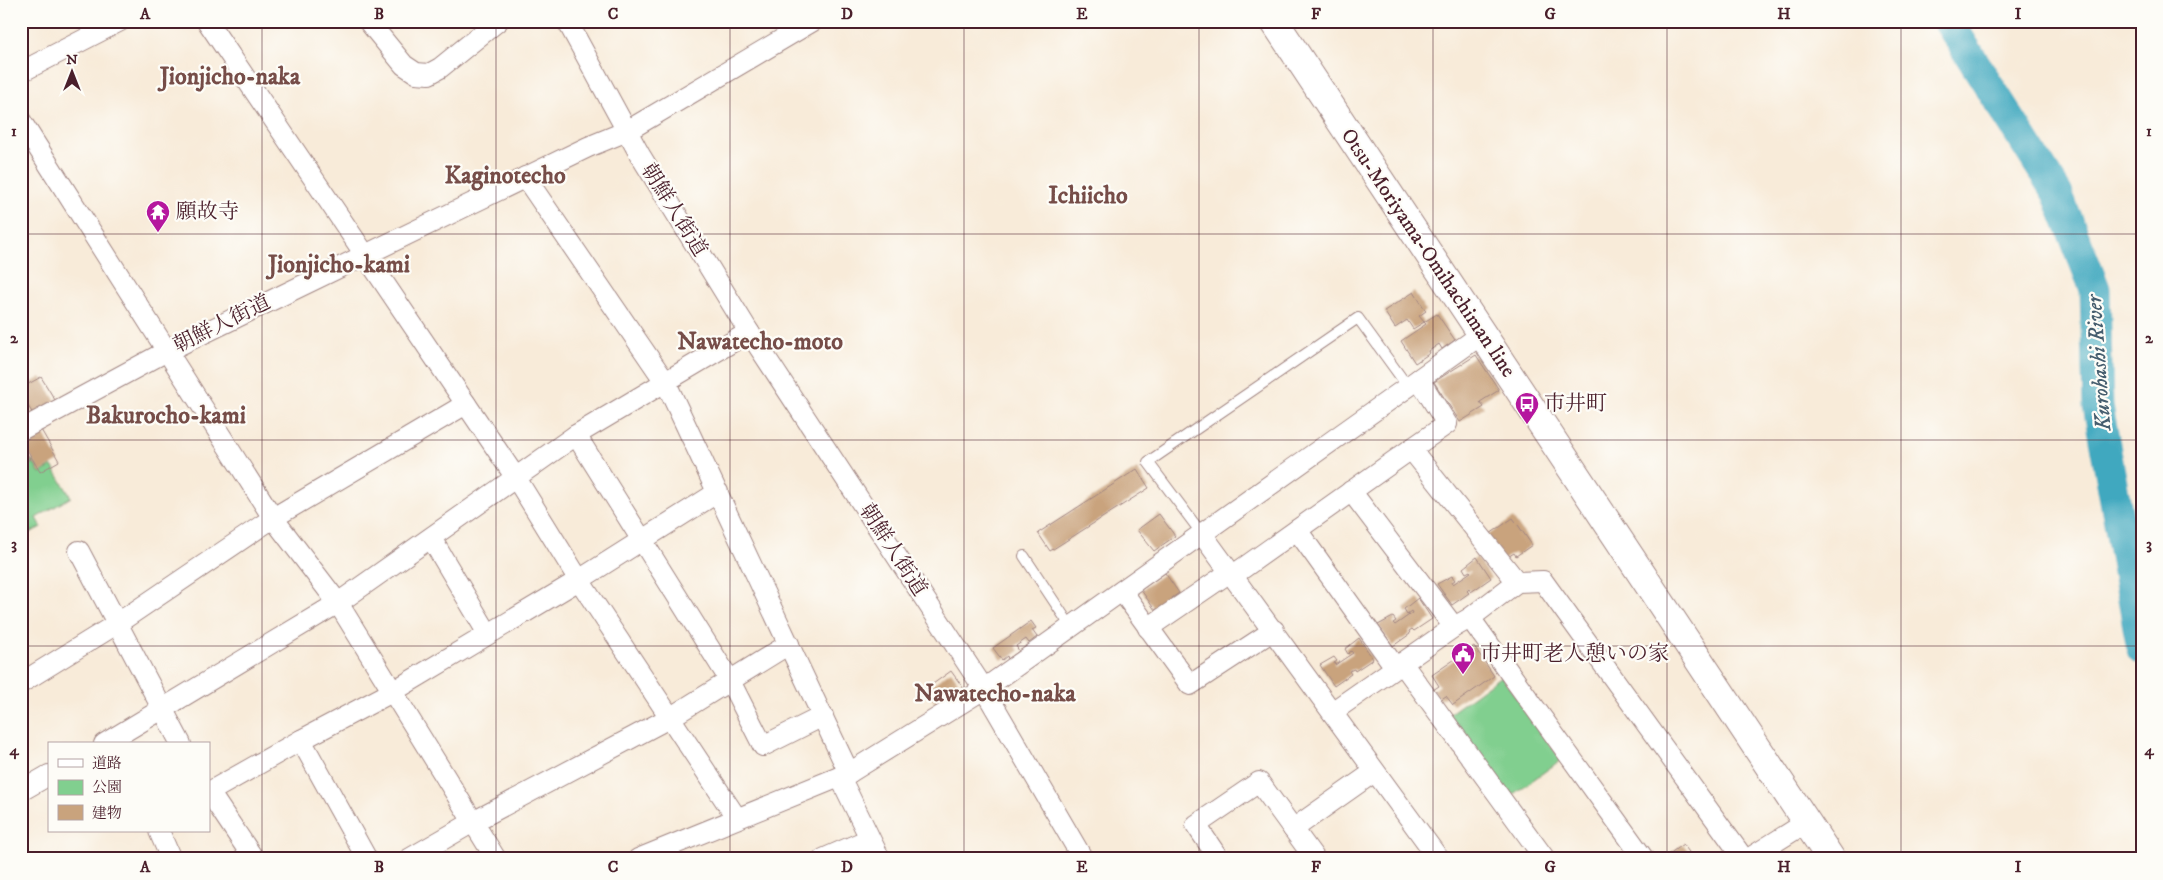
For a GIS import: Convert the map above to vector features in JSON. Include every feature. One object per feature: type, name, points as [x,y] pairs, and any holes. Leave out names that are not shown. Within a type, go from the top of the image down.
[{"type":"main road","name":"Otsu-Moriyama-Omihachiman line","points":[[1274,21],[1831,859]]},
{"type":"street","points":[[21,72],[120,21]]},
{"type":"street","points":[[207,21],[516,478],[580,580],[736,818]]},
{"type":"street","points":[[368,21],[404,65],[416,73],[429,74],[440,68],[498,21]]},
{"type":"street","points":[[567,21],[627,131],[813,21]]},
{"type":"street","points":[[21,120],[273,518],[338,603],[496,859]]},
{"type":"street","name":"朝鮮人街道","points":[[21,430],[167,351],[525,177],[627,131],[749,332],[984,689],[1083,859]]},
{"type":"street","points":[[525,177],[666,383],[823,716],[869,839],[880,859]]},
{"type":"street","points":[[108,742],[162,711],[338,603],[576,435],[749,332]]},
{"type":"street","points":[[641,858],[844,775],[984,689],[1482,334]]},
{"type":"street","points":[[1148,628],[1297,530],[1447,424],[1414,383]]},
{"type":"street","points":[[21,683],[118,622],[273,518],[466,404]]},
{"type":"street","points":[[576,435],[729,679],[763,746],[823,716]]},
{"type":"street","points":[[1411,449],[1517,582]]},
{"type":"street","points":[[1352,491],[1462,622],[1644,859]]},
{"type":"street","points":[[210,791],[301,740],[392,692],[580,580],[718,492]]},
{"type":"street","points":[[1297,530],[1546,859]]},
{"type":"street","points":[[1202,534],[1274,630],[1374,772],[1439,859]]},
{"type":"street","points":[[432,538],[488,634]]},
{"type":"street","points":[[79,551],[180,742]]},
{"type":"street","points":[[1332,712],[1517,582],[1543,582],[1744,859]]},
{"type":"street","points":[[1122,591],[1190,686],[1274,630]]},
{"type":"street","points":[[409,859],[473,822],[671,717],[729,679],[789,644]]},
{"type":"street","points":[[301,740],[367,859]]},
{"type":"street","points":[[1293,829],[1374,772]]},
{"type":"street","points":[[21,791],[48,776]]},
{"type":"street","points":[[1219,859],[1196,825],[1259,782],[1315,859]]},
{"type":"street","points":[[210,793],[254,859]]},
{"type":"street","points":[[1748,859],[1808,822]]},
{"type":"street","points":[[159,832],[171,859]]},
{"type":"street","points":[[823,859],[869,839]]},
{"type":"lane","points":[[1202,534],[1148,462],[1358,318],[1414,383]]},
{"type":"lane","points":[[1024,556],[1071,627]]},
{"type":"green space","points":[[32,460],[40,473],[52,466],[71,497],[36,518],[41,527],[26,535],[21,527],[21,479],[26,476],[21,466]]},
{"type":"green space","points":[[1501,676],[1561,760],[1509,797],[1449,714]]},
{"type":"building","points":[[1414,292],[1426,311],[1419,316],[1424,322],[1413,329],[1407,320],[1395,328],[1384,311]]},
{"type":"building","points":[[1437,314],[1455,340],[1442,349],[1439,344],[1415,363],[1401,341]]},
{"type":"building","points":[[1476,355],[1499,390],[1480,402],[1484,407],[1460,422],[1434,382]]},
{"type":"building","points":[[41,377],[58,405],[35,417],[21,395],[21,388]]},
{"type":"building","points":[[40,428],[59,461],[40,472],[21,439]]},
{"type":"building","points":[[21,443],[30,459],[21,464]]},
{"type":"building","points":[[1137,469],[1149,488],[1050,551],[1038,533]]},
{"type":"building","points":[[1159,514],[1175,536],[1154,551],[1137,530]]},
{"type":"building","points":[[1513,518],[1532,545],[1516,556],[1514,553],[1503,560],[1487,536]]},
{"type":"building","points":[[1477,557],[1491,578],[1471,592],[1469,589],[1467,591],[1469,593],[1452,605],[1437,584],[1452,576],[1455,580],[1452,582],[1453,584],[1471,572],[1466,573],[1463,568]]},
{"type":"building","points":[[1165,573],[1179,593],[1172,598],[1175,602],[1165,610],[1162,606],[1155,610],[1141,590]]},
{"type":"building","points":[[1418,598],[1432,619],[1414,631],[1412,629],[1409,631],[1410,634],[1393,646],[1378,625],[1393,617],[1396,621],[1393,623],[1395,625],[1412,613],[1411,611],[1407,614],[1404,609]]},
{"type":"building","points":[[1031,621],[1036,628],[1032,630],[1037,637],[1029,643],[1026,639],[1016,646],[1019,651],[1008,659],[1007,656],[1002,660],[993,648]]},
{"type":"building","points":[[1359,638],[1373,659],[1355,671],[1354,669],[1349,671],[1351,674],[1334,686],[1320,665],[1334,657],[1337,661],[1334,663],[1335,665],[1353,653],[1351,651],[1348,654],[1345,649]]},
{"type":"building","name":"市井町老人憩いの家","points":[[1474,646],[1494,676],[1453,705],[1446,696],[1440,700],[1433,690],[1439,686],[1432,675]]},
{"type":"building","points":[[951,671],[964,689],[949,699],[940,710],[926,689]]},
{"type":"building","points":[[1683,844],[1694,859],[1662,859]]},
{"type":"waterway","name":"Kurohashi River","points":[[1948,21],[2057,193],[2095,289],[2098,406],[2142,649]]},
{"type":"place","name":"願故寺","points":[[158,233]]},
{"type":"place","name":"市井町","points":[[1527,425]]},
{"type":"place","name":"市井町老人憩いの家","points":[[1463,675]]},
{"type":"district","name":"Jionjicho-naka","points":[[230,77]]},
{"type":"district","name":"Kaginotecho","points":[[505,176]]},
{"type":"district","name":"Ichiicho","points":[[1088,196]]},
{"type":"district","name":"Jionjicho-kami","points":[[339,265]]},
{"type":"district","name":"Nawatecho-moto","points":[[760,342]]},
{"type":"district","name":"Bakurocho-kami","points":[[166,416]]},
{"type":"district","name":"Nawatecho-naka","points":[[995,694]]}]
